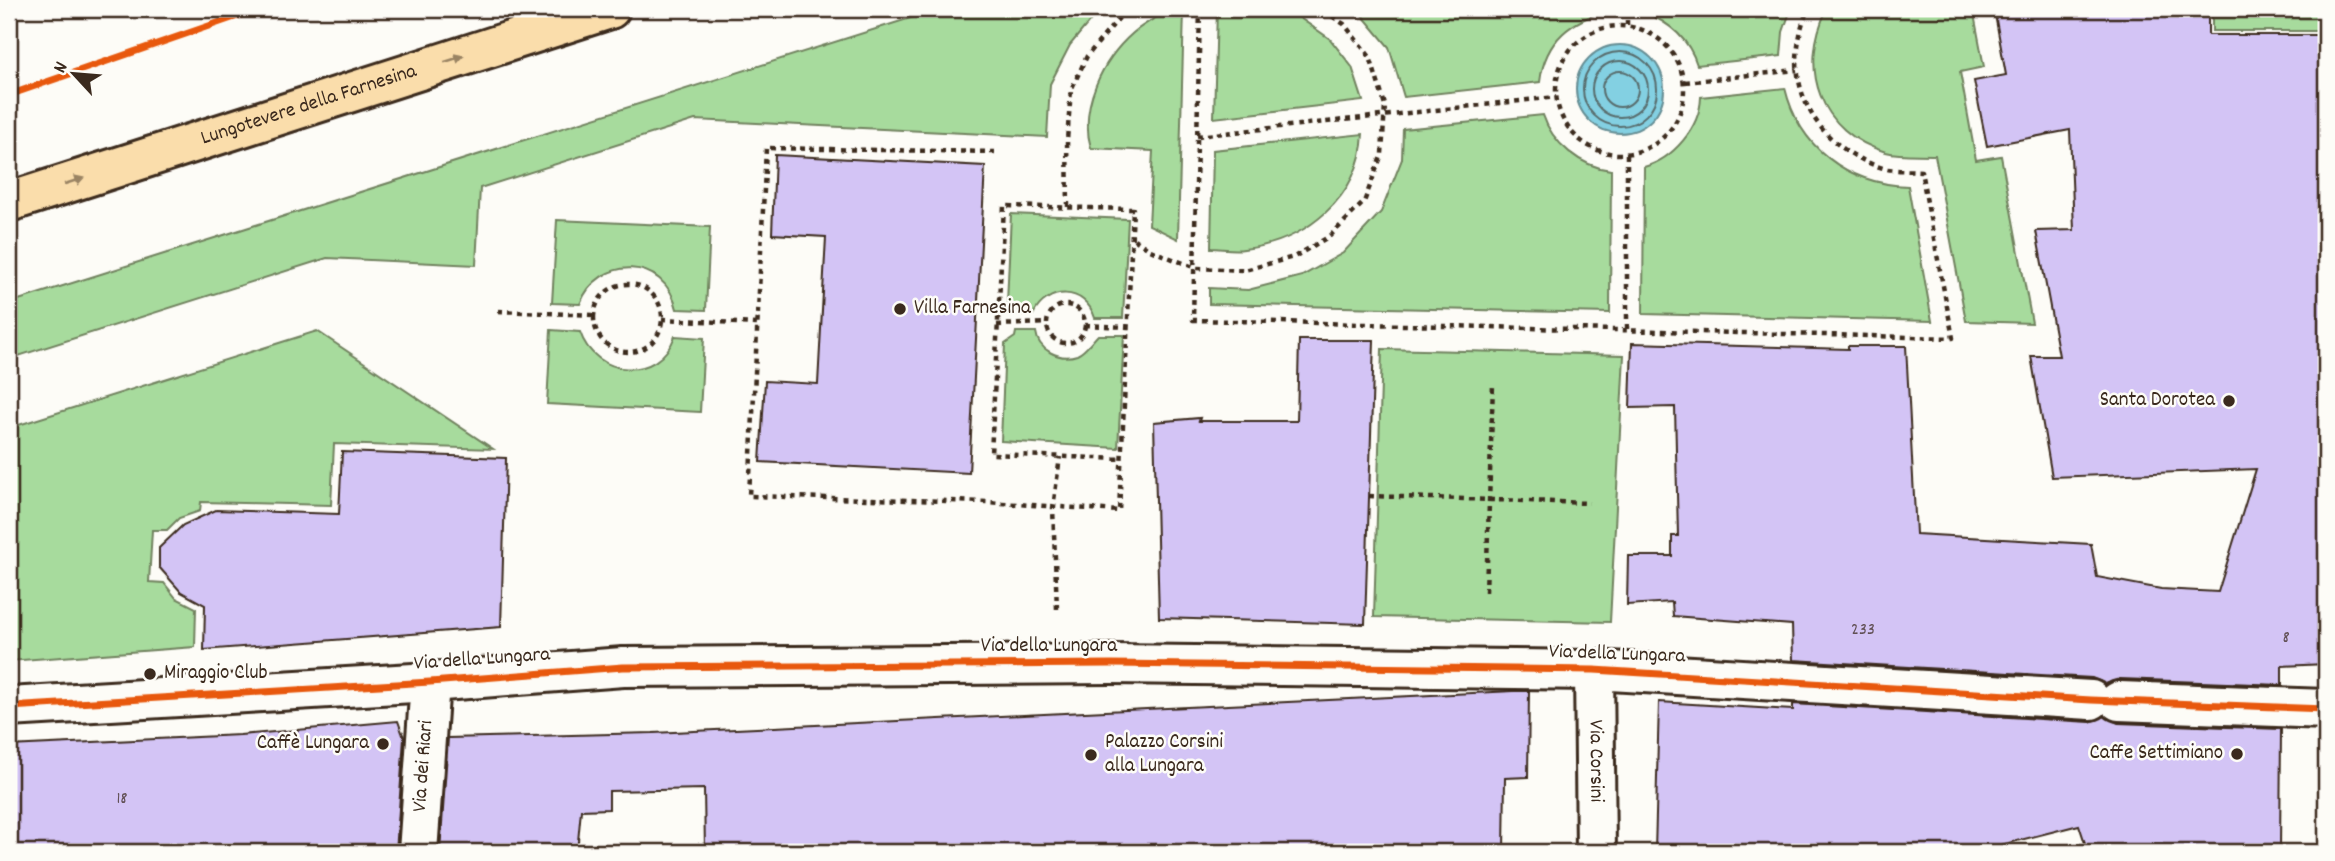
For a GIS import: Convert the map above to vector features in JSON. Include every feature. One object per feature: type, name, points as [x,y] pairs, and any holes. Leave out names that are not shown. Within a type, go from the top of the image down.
[{"type":"main road","name":"Lungotevere della Farnesina","points":[[9,202],[610,9]]},
{"type":"street","name":"Via della Lungara","points":[[9,707],[637,667],[1111,664],[1594,670],[2105,700],[2326,709]]},
{"type":"street","name":"Via Corsini","points":[[1594,670],[1596,852]]},
{"type":"street","name":"Via dei Riari","points":[[418,852],[430,682]]},
{"type":"path","points":[[1068,207],[1070,90],[1087,56],[1119,18],[1133,9]]},
{"type":"path","points":[[1200,9],[1193,320],[1953,338],[1921,171],[1886,169],[1853,156],[1825,134],[1805,105],[1797,70],[1799,35],[1808,9]]},
{"type":"path","points":[[1133,238],[1150,250],[1194,267],[1245,270],[1294,257],[1330,236],[1364,202],[1382,154],[1385,105],[1370,57],[1344,24],[1321,9]]},
{"type":"path","points":[[1627,9],[1627,26]]},
{"type":"path","points":[[1613,25],[1627,26],[1653,34],[1668,46],[1679,63],[1685,82],[1684,103],[1677,122],[1664,138],[1646,149],[1627,154],[1607,153],[1588,146],[1572,133],[1561,116],[1556,97],[1557,76],[1564,57],[1577,42],[1594,31],[1613,25]]},
{"type":"path","points":[[1685,82],[1797,70]]},
{"type":"path","points":[[1197,136],[1556,97]]},
{"type":"path","points":[[995,152],[766,148],[749,496],[987,502],[1119,511],[1122,459],[1128,327],[1133,238],[1133,209],[1004,206],[991,454],[1122,459]]},
{"type":"path","points":[[1627,154],[1627,330]]},
{"type":"path","points":[[636,285],[653,295],[659,304],[662,319],[658,335],[651,344],[632,352],[621,352],[603,341],[597,332],[594,316],[598,301],[605,293],[614,287],[636,285]]},
{"type":"path","points":[[1070,305],[1080,311],[1085,325],[1079,338],[1074,342],[1063,343],[1052,337],[1047,323],[1058,307],[1070,305]]},
{"type":"path","points":[[498,311],[594,316]]},
{"type":"path","points":[[662,319],[757,324]]},
{"type":"path","points":[[997,325],[1047,323]]},
{"type":"path","points":[[1085,325],[1128,327]]},
{"type":"path","points":[[1486,592],[1493,384]]},
{"type":"path","points":[[1057,609],[1053,508],[1060,457]]},
{"type":"path","points":[[1369,496],[1589,503]]},
{"type":"green space","points":[[939,9],[1100,9],[1070,45],[1050,84],[1047,137],[695,120],[480,188],[476,265],[327,258],[9,359],[9,303]]},
{"type":"green space","points":[[1170,9],[1184,9],[1178,239],[1149,225],[1153,151],[1091,148],[1088,132],[1091,101],[1103,70],[1122,44],[1137,30]]},
{"type":"green space","points":[[1217,9],[1277,9],[1297,16],[1330,39],[1352,67],[1363,101],[1214,118]]},
{"type":"green space","points":[[1357,9],[1611,9],[1584,19],[1554,43],[1543,67],[1540,82],[1404,97],[1389,47]]},
{"type":"green space","points":[[1643,9],[1791,9],[1783,32],[1781,56],[1697,65],[1689,47],[1677,32],[1643,12]]},
{"type":"green space","points":[[1827,9],[1973,9],[1984,67],[1960,72],[1976,160],[2001,156],[2032,323],[1966,321],[1935,155],[1886,152],[1863,143],[1844,130],[1830,114],[1820,96],[1815,75],[1818,32]]},
{"type":"green space","points":[[2212,9],[2326,9],[2326,31],[2212,31]]},
{"type":"green space","points":[[1785,88],[1802,128],[1829,158],[1846,170],[1865,178],[1908,186],[1932,321],[1643,314],[1644,167],[1665,157],[1683,141],[1696,120],[1701,97]]},
{"type":"green space","points":[[1543,115],[1553,135],[1569,152],[1589,164],[1611,170],[1610,313],[1209,304],[1209,288],[1248,290],[1302,276],[1343,253],[1381,212],[1402,159],[1403,129]]},
{"type":"green space","points":[[1363,134],[1360,157],[1352,178],[1340,197],[1308,226],[1267,245],[1240,250],[1211,248],[1213,150]]},
{"type":"green space","points":[[1011,214],[1128,219],[1123,318],[1095,318],[1083,300],[1066,294],[1047,299],[1033,315],[1016,314],[1014,306],[1007,303]]},
{"type":"green space","points":[[557,220],[710,227],[706,310],[677,309],[670,292],[659,279],[646,271],[631,268],[616,270],[601,277],[589,288],[580,304],[552,303]]},
{"type":"green space","points":[[551,330],[580,332],[588,347],[599,358],[612,365],[627,368],[655,362],[667,351],[675,336],[704,338],[700,412],[547,404]]},
{"type":"green space","points":[[317,331],[493,449],[334,444],[331,505],[201,502],[200,511],[179,518],[167,530],[152,530],[149,582],[164,583],[176,598],[196,608],[195,647],[9,661],[9,428]]},
{"type":"green space","points":[[1016,332],[1036,332],[1045,349],[1063,356],[1077,355],[1098,335],[1124,335],[1118,448],[1001,441],[1005,344],[1015,337]]},
{"type":"green space","points":[[1382,349],[1624,355],[1610,622],[1374,617]]},
{"type":"water","points":[[1620,45],[1637,48],[1651,58],[1661,72],[1664,89],[1661,106],[1651,120],[1637,130],[1620,133],[1603,130],[1589,120],[1579,106],[1576,89],[1579,72],[1589,58],[1603,48]]},
{"type":"building","points":[[1994,9],[2208,9],[2208,35],[2326,35],[2326,664],[2282,666],[2282,685],[2120,679],[2106,684],[2092,678],[1793,660],[1792,625],[1673,616],[1672,602],[1627,605],[1628,556],[1672,556],[1672,536],[1678,536],[1675,407],[1630,408],[1632,343],[1848,349],[1848,346],[1906,346],[1916,534],[2091,544],[2097,577],[2161,589],[2218,592],[2256,469],[2052,477],[2031,356],[2059,356],[2036,231],[2074,230],[2070,130],[1987,146],[1974,81],[2006,75]]},
{"type":"building","name":"Villa Farnesina","points":[[775,155],[985,166],[969,473],[760,462],[765,381],[818,384],[826,237],[772,234]]},
{"type":"building","points":[[1299,340],[1374,340],[1365,624],[1159,618],[1154,422],[1200,418],[1199,421],[1297,421]]},
{"type":"building","points":[[342,452],[506,458],[501,627],[204,650],[205,605],[181,592],[159,567],[159,548],[183,525],[216,510],[339,514]]},
{"type":"building","name":"Palazzo Corsini alla Lungara","points":[[1529,691],[1528,777],[1505,778],[1504,852],[705,852],[704,789],[609,791],[609,809],[581,810],[577,852],[440,852],[448,738],[653,733]]},
{"type":"building","points":[[1659,702],[1793,710],[1793,704],[2090,722],[2104,716],[2118,723],[2281,729],[2280,852],[2088,852],[2079,825],[1973,852],[1655,852]]},
{"type":"building","points":[[398,721],[404,738],[396,852],[9,852],[9,746],[240,735]]},
{"type":"cycle path","points":[[9,95],[258,9]]},
{"type":"cycle path","points":[[9,707],[430,682],[623,667],[1111,664],[1594,670],[2091,700],[2326,709]]},
{"type":"place","name":"Villa Farnesina","points":[[900,309]]},
{"type":"place","name":"Santa Dorotea","points":[[2229,401]]},
{"type":"place","name":"Miraggio Club","points":[[150,674]]},
{"type":"place","name":"Caffè Lungara","points":[[383,744]]},
{"type":"place","name":"Caffe Settimiano","points":[[2237,754]]},
{"type":"place","name":"Palazzo Corsini alla Lungara","points":[[1091,755]]}]
